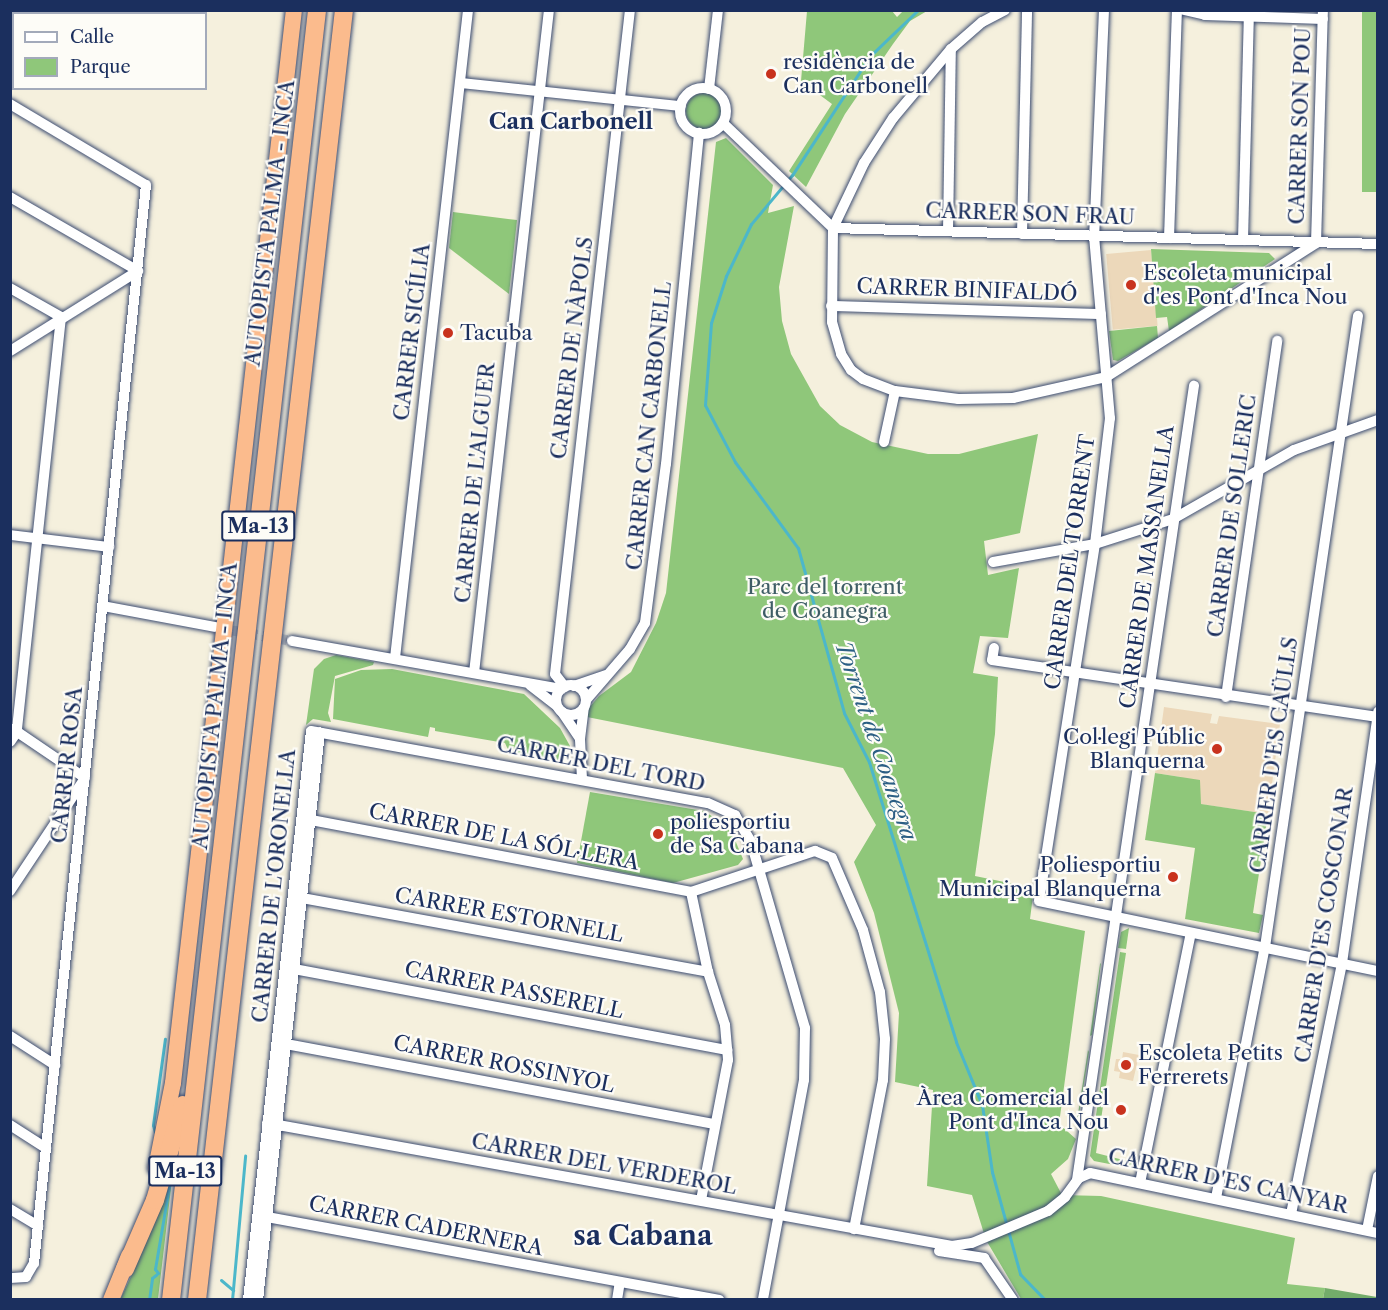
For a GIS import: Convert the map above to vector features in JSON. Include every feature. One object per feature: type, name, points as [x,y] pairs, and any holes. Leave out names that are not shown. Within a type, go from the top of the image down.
[{"type":"highway","points":[[125,1269],[159,1158],[173,1083],[294,10]]},
{"type":"highway","name":"AUTOPISTA PALMA - INCA","points":[[171,1299],[317,10]]},
{"type":"highway","name":"Ma-13","points":[[197,1299],[344,10]]},
{"type":"highway","points":[[111,1299],[142,1237],[168,1161],[200,1042]]},
{"type":"street","name":"CARRER SICÍLIA","points":[[395,658],[468,10]]},
{"type":"street","name":"CARRER DE L'ALGUER","points":[[474,673],[549,10]]},
{"type":"street","name":"CARRER DE NÀPOLS","points":[[567,687],[555,674],[630,10]]},
{"type":"street","points":[[710,88],[718,10]]},
{"type":"street","points":[[1005,10],[982,22],[951,49],[892,118],[864,163],[833,228],[831,306],[834,337],[851,370],[895,391],[967,399],[1013,399],[1106,377],[1316,243]]},
{"type":"street","points":[[1022,234],[1028,10]]},
{"type":"street","name":"CARRER DEL TORRENT","points":[[1104,10],[1094,236],[1110,418],[1095,544],[1039,901],[1116,916]]},
{"type":"street","points":[[1169,238],[1177,10]]},
{"type":"street","points":[[1184,10],[1249,16],[1323,15]]},
{"type":"street","name":"CARRER SON POU","points":[[1316,243],[1323,15]]},
{"type":"street","points":[[1243,240],[1249,16]]},
{"type":"street","points":[[948,231],[951,49]]},
{"type":"street","points":[[461,83],[619,102],[681,106]]},
{"type":"street","points":[[710,88],[725,102],[723,123],[712,132],[699,133],[683,120],[681,106],[688,93],[710,88]]},
{"type":"street","name":"CARRER ROSA","points":[[10,1278],[26,1276],[34,1263],[146,185],[13,110]]},
{"type":"street","points":[[723,123],[833,228]]},
{"type":"street","name":"CARRER CAN CARBONELL","points":[[567,687],[606,675],[630,650],[645,622],[651,590],[699,133]]},
{"type":"street","points":[[10,197],[138,271],[61,317],[10,351]]},
{"type":"street","name":"CARRER SON FRAU","points":[[833,228],[1377,244]]},
{"type":"street","points":[[10,288],[61,317]]},
{"type":"street","name":"CARRER BINIFALDÓ","points":[[831,306],[1101,314]]},
{"type":"street","name":"CARRER D'ES CAÜLLS","points":[[1216,1198],[1265,948],[1358,316]]},
{"type":"street","points":[[10,891],[85,778],[13,734],[61,317]]},
{"type":"street","name":"CARRER DE SOLLERIC","points":[[1226,697],[1277,342]]},
{"type":"street","name":"CARRER DE MASSANELLA","points":[[1076,1182],[1194,386]]},
{"type":"street","points":[[884,442],[895,391]]},
{"type":"street","points":[[993,562],[1095,544],[1173,519],[1258,469],[1341,431],[1377,420]]},
{"type":"street","points":[[10,535],[109,547]]},
{"type":"street","points":[[103,606],[215,627]]},
{"type":"street","points":[[292,641],[395,658],[530,685],[581,690],[585,704],[579,739],[582,779]]},
{"type":"street","points":[[994,648],[992,660],[1073,675],[1301,708],[1377,715]]},
{"type":"street","points":[[559,709],[574,715],[606,675]]},
{"type":"street","points":[[530,685],[559,709],[579,739]]},
{"type":"street","points":[[559,709],[557,695],[567,687]]},
{"type":"street","name":"CARRER D'ES COSCONAR","points":[[1291,1214],[1342,963],[1377,715]]},
{"type":"street","name":"CARRER DE L'ORONELLA","points":[[257,1299],[267,1217],[272,1124],[286,1044],[320,732],[311,731],[272,1124],[257,1299]]},
{"type":"street","name":"CARRER DEL TORD","points":[[320,732],[708,803],[735,815],[751,842],[806,1028],[804,1080],[762,1299]]},
{"type":"street","name":"CARRER DE LA SÓL·LERA","points":[[311,820],[691,892],[815,851],[832,858],[863,930],[880,992],[885,1038],[883,1080],[854,1229]]},
{"type":"street","points":[[691,892],[708,972],[725,1025],[727,1050],[701,1200]]},
{"type":"street","name":"CARRER ESTORNELL","points":[[302,898],[708,972]]},
{"type":"street","points":[[1116,916],[1377,971]]},
{"type":"street","points":[[1140,1183],[1191,933]]},
{"type":"street","name":"CARRER PASSERELL","points":[[294,969],[727,1050]]},
{"type":"street","points":[[10,1036],[55,1065]]},
{"type":"street","name":"CARRER ROSSINYOL","points":[[286,1044],[715,1125]]},
{"type":"street","name":"CARRER DEL VERDEROL","points":[[272,1124],[701,1200],[933,1244]]},
{"type":"street","points":[[10,1125],[46,1148]]},
{"type":"street","name":"CARRER D'ES CANYAR","points":[[1076,1182],[1094,1173],[1372,1231]]},
{"type":"street","points":[[1372,1231],[1377,1176]]},
{"type":"street","points":[[933,1244],[960,1246],[1019,1224],[1053,1208],[1076,1182]]},
{"type":"street","points":[[10,1209],[38,1226]]},
{"type":"street","name":"CARRER CADERNERA","points":[[267,1217],[719,1299]]},
{"type":"street","points":[[933,1244],[940,1252],[984,1258],[1013,1299]]},
{"type":"street","points":[[617,1299],[620,1282]]},
{"type":"shaded area","name":"Escoleta municipal d'es Pont d'Inca Nou","points":[[1151,250],[1158,326],[1113,330],[1106,254]]},
{"type":"shaded area","name":"Col·legi Públic Blanquerna","points":[[1164,707],[1212,714],[1210,723],[1217,724],[1219,716],[1280,724],[1268,814],[1200,804],[1199,794],[1181,777],[1155,773]]},
{"type":"shaded area","name":"Escoleta Petits Ferrerets","points":[[1123,1052],[1139,1055],[1133,1081],[1119,1078],[1120,1072],[1114,1071],[1116,1059],[1122,1059]]},
{"type":"green space","points":[[807,11],[892,11],[897,17],[903,11],[927,11],[910,21],[893,44],[845,114],[806,187],[789,171],[832,104],[801,81]]},
{"type":"green space","points":[[1362,11],[1377,11],[1377,192],[1362,192]]},
{"type":"green space","points":[[704,93],[717,98],[722,111],[717,124],[704,129],[691,124],[686,111],[691,98]]},
{"type":"green space","name":"Parc del torrent de Coanegra","points":[[726,138],[773,185],[768,213],[794,206],[779,287],[782,321],[791,354],[820,406],[840,425],[872,442],[928,454],[959,454],[1038,434],[1020,533],[984,541],[988,575],[1019,568],[1008,638],[980,636],[973,673],[998,677],[995,734],[975,876],[1034,888],[1030,919],[1085,931],[1059,1124],[1076,1139],[1068,1159],[1051,1174],[1062,1195],[1101,1196],[1295,1238],[1287,1284],[1325,1288],[1323,1299],[1021,1299],[986,1240],[972,1195],[927,1186],[933,1090],[895,1082],[899,1013],[874,913],[854,862],[876,825],[843,768],[582,716],[599,696],[631,672],[656,623],[666,593],[716,142]]},
{"type":"green space","points":[[453,212],[517,220],[509,294],[449,248]]},
{"type":"green space","points":[[1151,249],[1269,253],[1275,259],[1169,331],[1167,317],[1156,318]]},
{"type":"green space","points":[[1157,326],[1158,338],[1118,361],[1113,360],[1109,331]]},
{"type":"green space","points":[[336,655],[374,662],[373,665],[335,676],[328,713],[331,722],[313,719],[306,725],[314,669],[324,659]]},
{"type":"green space","points":[[392,669],[524,694],[560,728],[570,746],[569,754],[559,761],[509,752],[505,743],[435,731],[435,728],[430,727],[428,737],[333,719],[335,679],[361,670]]},
{"type":"green space","points":[[1155,773],[1200,780],[1201,804],[1268,814],[1253,913],[1263,915],[1259,933],[1185,919],[1195,848],[1145,840]]},
{"type":"green space","name":"poliesportiu de Sa Cabana","points":[[590,792],[704,811],[730,828],[743,859],[738,865],[673,883],[577,863]]},
{"type":"green space","points":[[1129,928],[1126,949],[1118,948],[1121,932]]},
{"type":"green space","points":[[1120,952],[1126,953],[1096,1153],[1135,1163],[1130,1168],[1094,1161],[1090,1156]]},
{"type":"green space","points":[[1100,964],[1092,1035],[1090,1036]]},
{"type":"green space","points":[[1088,1050],[1089,1052],[1078,1121],[1077,1120]]},
{"type":"green space","points":[[174,1163],[158,1299],[120,1300],[134,1270]]},
{"type":"green space","points":[[1325,1288],[1377,1297],[1377,1299],[1323,1299]]},
{"type":"waterway","name":"Torrent de Coanegra","points":[[918,10],[870,56],[792,175],[751,224],[726,276],[711,323],[705,405],[735,462],[798,548],[844,713],[869,762],[956,1042],[982,1105],[992,1172],[1020,1274],[1045,1300]]},
{"type":"waterway","points":[[155,1132],[153,1125],[165,1039]]},
{"type":"waterway","points":[[232,1300],[245,1156]]},
{"type":"waterway","points":[[158,1273],[155,1269],[170,1180]]},
{"type":"waterway","points":[[149,1300],[152,1278],[157,1274]]},
{"type":"waterway","points":[[221,1280],[233,1290]]},
{"type":"tunnel","points":[[218,628],[292,641]]},
{"type":"place","name":"residència de Can Carbonell","points":[[771,74]]},
{"type":"place","name":"Escoleta municipal d'es Pont d'Inca Nou","points":[[1131,285]]},
{"type":"place","name":"Tacuba","points":[[448,333]]},
{"type":"place","name":"Col·legi Públic Blanquerna","points":[[1217,749]]},
{"type":"place","name":"poliesportiu de Sa Cabana","points":[[658,834]]},
{"type":"place","name":"Poliesportiu Municipal Blanquerna","points":[[1173,877]]},
{"type":"place","name":"Escoleta Petits Ferrerets","points":[[1126,1065]]},
{"type":"place","name":"Àrea Comercial del Pont d'Inca Nou","points":[[1121,1110]]},
{"type":"district","name":"Can Carbonell","points":[[571,122]]},
{"type":"district","name":"sa Cabana","points":[[643,1236]]}]
